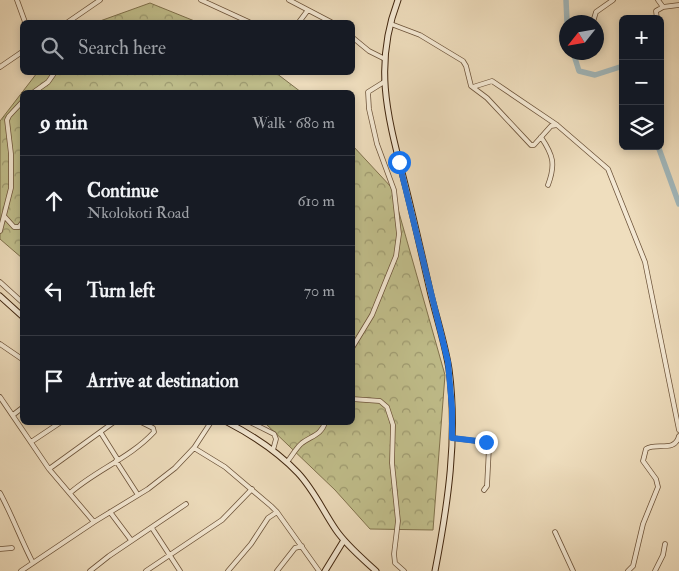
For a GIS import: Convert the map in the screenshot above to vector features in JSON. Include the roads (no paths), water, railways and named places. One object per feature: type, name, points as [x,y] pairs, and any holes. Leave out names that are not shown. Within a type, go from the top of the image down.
[{"type":"main road","points":[[398,0],[390,24],[384,59],[387,109],[448,362],[452,408],[448,500],[435,571]]},
{"type":"main road","points":[[0,296],[20,314]]},
{"type":"main road","points":[[233,425],[254,436],[287,462],[309,486],[344,540],[376,571]]},
{"type":"main road","points":[[325,571],[344,540]]},
{"type":"street","points":[[16,0],[24,20]]},
{"type":"street","points":[[71,20],[100,0]]},
{"type":"street","points":[[201,0],[245,20]]},
{"type":"street","points":[[289,0],[328,20]]},
{"type":"street","points":[[595,15],[596,12],[613,0]]},
{"type":"street","points":[[658,0],[663,7]]},
{"type":"street","points":[[656,15],[656,11],[663,7],[679,5]]},
{"type":"street","points":[[300,20],[308,10]]},
{"type":"street","points":[[390,24],[420,35],[463,61],[472,87],[487,98],[531,145],[551,126],[557,125]]},
{"type":"street","points":[[355,39],[369,51],[384,59]]},
{"type":"street","points":[[0,67],[20,53]]},
{"type":"street","points":[[37,90],[48,82],[52,75]]},
{"type":"street","points":[[472,87],[492,81],[557,125],[605,165],[645,262],[679,430]]},
{"type":"street","points":[[355,343],[372,315],[396,256],[399,234],[394,190],[377,144],[369,109],[368,92],[384,82]]},
{"type":"street","points":[[0,231],[11,188],[11,154],[7,120],[8,116],[20,104]]},
{"type":"street","points":[[541,137],[550,150],[552,160],[553,173],[548,186]]},
{"type":"street","points":[[5,217],[14,227],[20,226]]},
{"type":"street","points":[[0,282],[20,300]]},
{"type":"street","points":[[0,344],[20,359]]},
{"type":"street","points":[[0,397],[49,469],[94,522]]},
{"type":"street","points":[[355,399],[380,401],[387,407],[391,417],[393,425],[392,463],[398,521],[394,554],[395,563],[404,571]]},
{"type":"street","points":[[13,415],[20,410]]},
{"type":"street","points":[[31,442],[56,425]]},
{"type":"street","points":[[49,469],[110,425]]},
{"type":"street","points":[[70,493],[94,474],[142,444],[154,432],[147,425]]},
{"type":"street","points":[[21,571],[94,522],[138,496],[175,468],[194,448],[209,425]]},
{"type":"street","points":[[256,425],[274,434],[276,439],[273,450]]},
{"type":"street","points":[[287,462],[303,442],[316,436],[325,425]]},
{"type":"street","points":[[101,433],[138,496]]},
{"type":"street","points":[[628,571],[633,566],[643,524],[658,487],[656,479],[643,461],[646,449],[650,446],[668,446],[676,443],[679,436]]},
{"type":"street","points":[[452,438],[486,442],[489,447],[487,486],[484,490]]},
{"type":"street","points":[[194,448],[226,467],[277,512],[319,571]]},
{"type":"street","points":[[146,571],[222,520],[252,489]]},
{"type":"street","points":[[0,493],[33,563]]},
{"type":"street","points":[[90,571],[131,540],[186,504]]},
{"type":"street","points":[[110,512],[131,540]]},
{"type":"street","points":[[228,571],[251,544],[268,518],[277,512]]},
{"type":"street","points":[[152,528],[180,571]]},
{"type":"street","points":[[555,532],[573,571]]},
{"type":"street","points":[[654,571],[663,555],[665,544]]},
{"type":"street","points":[[277,571],[295,548],[302,546]]},
{"type":"street","points":[[0,549],[12,548]]},
{"type":"waterway","points":[[566,0],[567,15]]},
{"type":"waterway","points":[[576,60],[579,71],[595,75],[619,67]]},
{"type":"waterway","points":[[659,150],[679,204]]}]
